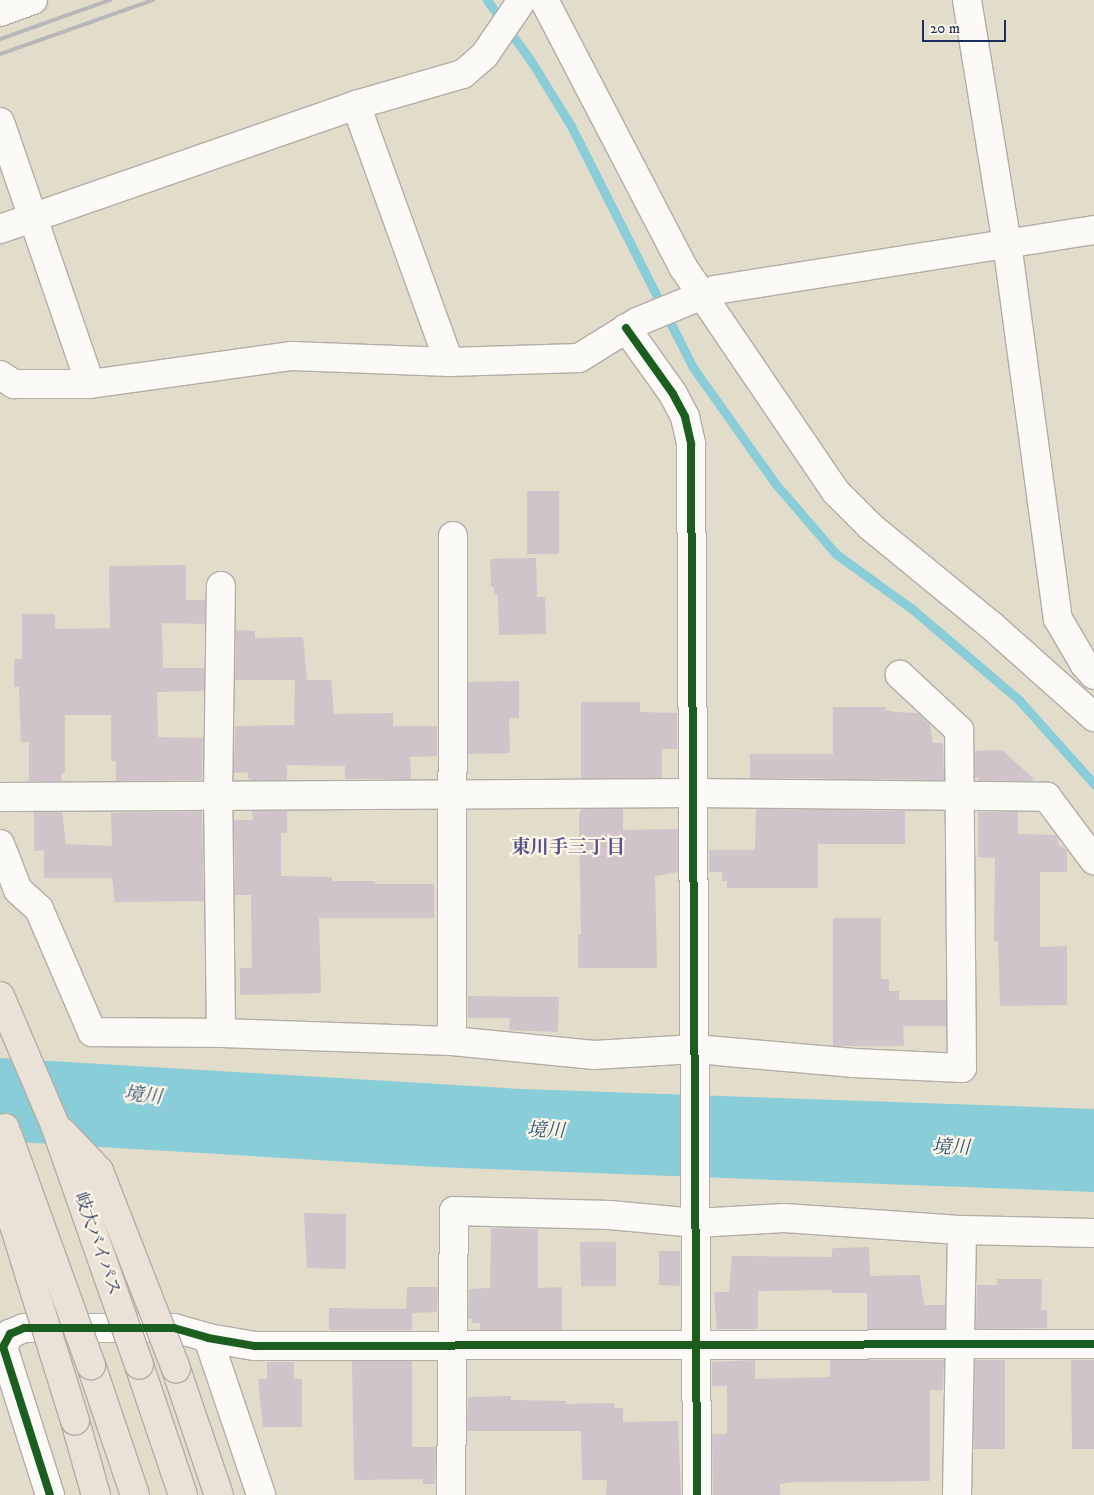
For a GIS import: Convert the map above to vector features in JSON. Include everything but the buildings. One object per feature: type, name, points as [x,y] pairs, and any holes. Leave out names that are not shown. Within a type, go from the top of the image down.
[{"type":"highway","name":"岐大バイパス","points":[[0,996],[55,1125],[183,1495]]},
{"type":"highway","points":[[2,1122],[92,1365],[135,1495]]},
{"type":"highway","points":[[2,1122],[0,1180],[96,1495]]},
{"type":"highway","points":[[55,1125],[99,1171],[176,1369],[219,1495]]},
{"type":"street","points":[[0,12],[33,0]]},
{"type":"street","points":[[0,229],[356,105],[463,74],[484,56],[522,0]]},
{"type":"street","points":[[544,0],[694,296],[835,491],[871,528],[992,626],[1094,717]]},
{"type":"street","points":[[966,0],[1007,243],[1058,619],[1084,665],[1094,675]]},
{"type":"street","points":[[356,105],[449,362]]},
{"type":"street","points":[[0,122],[35,217],[90,384]]},
{"type":"street","points":[[0,375],[14,384],[90,384],[292,356],[449,362],[579,358],[632,325],[694,296],[1094,230]]},
{"type":"street","points":[[632,325],[685,417],[691,444],[696,1215],[694,1343],[697,1495]]},
{"type":"street","points":[[452,1041],[454,796],[453,536]]},
{"type":"street","points":[[221,586],[218,795],[221,1033]]},
{"type":"street","points":[[0,844],[9,894],[39,909],[92,1032],[221,1033],[452,1041],[594,1055],[962,1068],[959,730],[900,675]]},
{"type":"street","points":[[0,797],[218,795],[454,796],[692,793],[960,794],[1047,797],[1094,860]]},
{"type":"street","points":[[450,1495],[454,1344],[454,1211],[784,1218],[962,1230],[1094,1234]]},
{"type":"street","points":[[957,1495],[962,1230]]},
{"type":"street","points":[[50,1495],[2,1347],[10,1334],[24,1328],[174,1328],[208,1338],[255,1346],[694,1343],[1094,1344]]},
{"type":"street","points":[[208,1338],[261,1495]]},
{"type":"water","name":"境川","points":[[0,1058],[522,1089],[1094,1109],[1094,1192],[436,1167],[0,1141]]},
{"type":"waterway","points":[[487,0],[531,61],[571,126],[692,366],[774,482],[836,554],[911,608],[1019,700],[1094,784]]},
{"type":"railway","points":[[0,39],[110,0]]},
{"type":"railway","points":[[0,54],[153,0]]},
{"type":"cycle path","points":[[626,328],[673,394],[685,417],[691,444],[697,1495]]},
{"type":"cycle path","points":[[50,1495],[3,1347],[10,1334],[24,1328],[174,1328],[208,1338],[255,1346],[1094,1344]]},
{"type":"district","name":"東川手三丁目","points":[[568,848]]}]
